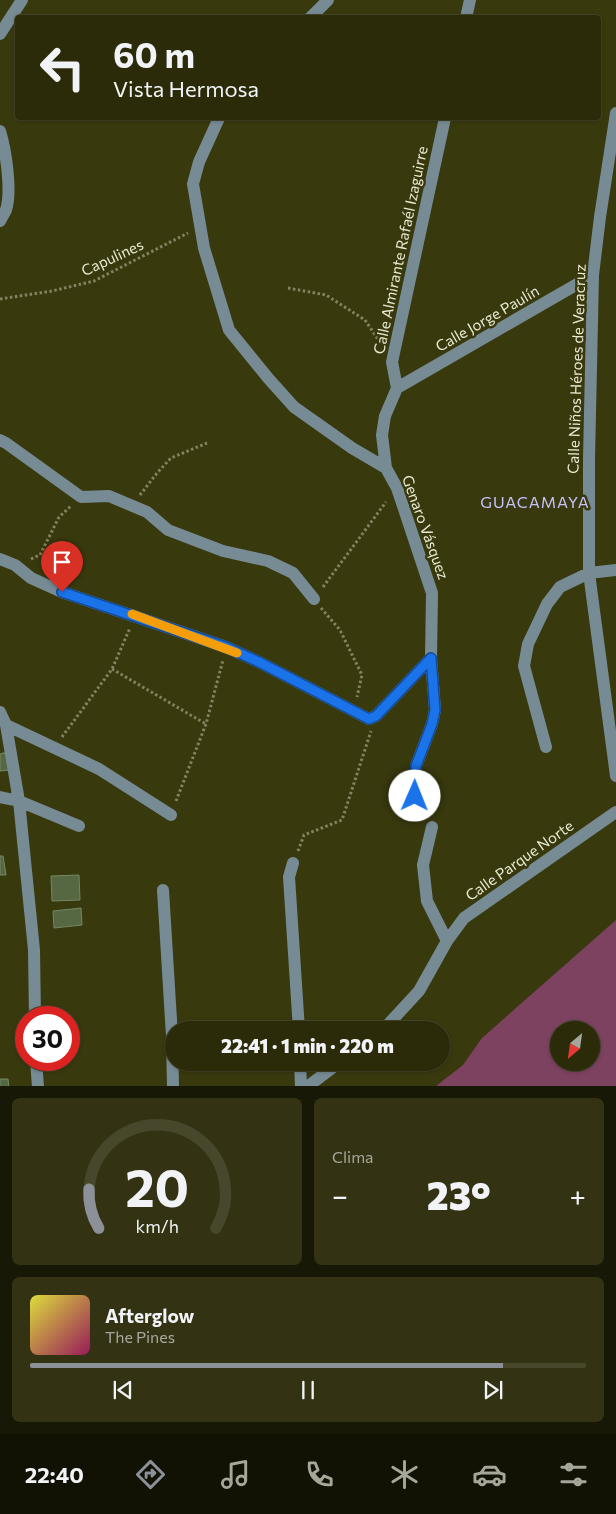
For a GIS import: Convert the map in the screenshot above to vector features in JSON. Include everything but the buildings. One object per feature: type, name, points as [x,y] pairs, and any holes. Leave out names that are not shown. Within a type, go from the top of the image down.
[{"type":"street","points":[[0,34],[22,0]]},
{"type":"street","points":[[313,15],[328,0]]},
{"type":"street","points":[[467,15],[470,0]]},
{"type":"street","name":"Calle Niños Héroes de Veracruz","points":[[616,113],[600,217],[594,275],[589,459],[589,573],[606,712],[615,755],[616,776]]},
{"type":"street","points":[[218,120],[199,162],[194,184],[204,248],[229,330],[294,408],[352,448],[386,468]]},
{"type":"street","name":"Calle Almirante Rafaél Izaguirre","points":[[397,388],[392,362],[444,120]]},
{"type":"street","points":[[0,131],[4,145],[9,193],[6,210],[0,220]]},
{"type":"street","name":"Calle Jorge Paulín","points":[[397,388],[594,275]]},
{"type":"street","points":[[386,468],[382,435],[385,416],[397,388]]},
{"type":"street","points":[[0,440],[81,497],[109,496],[147,512],[168,530],[223,551],[268,561],[293,573],[314,599]]},
{"type":"street","name":"Genaro Vásquez","points":[[386,468],[397,488],[432,593],[431,658],[435,710],[432,724],[416,766],[415,796]]},
{"type":"street","points":[[0,558],[14,565],[31,578],[62,592],[226,647],[372,718],[431,658]]},
{"type":"street","points":[[546,747],[524,666],[528,644],[548,604],[560,587],[589,573],[616,570]]},
{"type":"street","points":[[0,712],[6,725],[18,801],[34,950],[35,1006]]},
{"type":"street","points":[[6,725],[99,769],[171,815]]},
{"type":"street","points":[[0,797],[18,801],[79,826]]},
{"type":"street","name":"Calle Parque Norte","points":[[391,1021],[418,991],[447,940],[464,918],[616,812]]},
{"type":"street","points":[[432,827],[424,865],[426,901],[447,940]]},
{"type":"street","points":[[293,863],[289,877],[298,1021]]},
{"type":"street","points":[[162,890],[172,1021]]},
{"type":"street","points":[[37,1071],[38,1086]]},
{"type":"street","points":[[173,1071],[173,1086]]},
{"type":"street","points":[[300,1071],[301,1086]]},
{"type":"street","points":[[307,1086],[328,1071]]},
{"type":"path","name":"Capulines","points":[[0,299],[52,291],[94,281],[200,228]]},
{"type":"path","points":[[288,288],[326,295],[365,320],[392,362]]},
{"type":"path","points":[[132,506],[171,458],[207,442]]},
{"type":"path","points":[[293,863],[304,835],[342,820],[372,718],[357,699],[362,675],[340,630],[314,599],[397,488]]},
{"type":"path","points":[[14,565],[40,555],[60,517],[81,497]]},
{"type":"path","points":[[54,747],[112,670],[136,616]]},
{"type":"path","points":[[171,815],[206,724],[226,647]]},
{"type":"path","points":[[112,670],[206,724]]},
{"type":"shaded area","points":[[616,920],[616,1086],[436,1086],[463,1065],[482,1038]]},
{"type":"slow traffic","points":[[132,614],[226,647],[237,653]]},
{"type":"district","name":"GUACAMAYA","points":[[535,501]]},
{"type":"route","points":[[62,592],[226,647],[369,719],[376,716],[431,658],[435,710],[432,724],[416,766],[415,796]]}]
